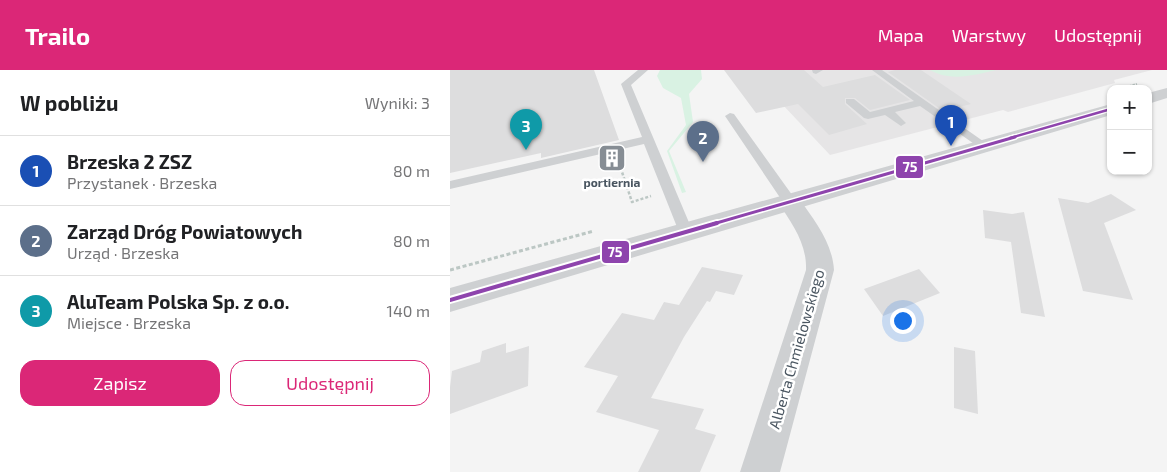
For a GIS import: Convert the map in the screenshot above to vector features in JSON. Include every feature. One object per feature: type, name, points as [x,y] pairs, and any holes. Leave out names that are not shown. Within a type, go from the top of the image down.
[{"type":"street","points":[[1152,98],[1167,93]]},
{"type":"street","points":[[450,300],[1107,111]]},
{"type":"street","name":"Alberta Chmielowskiego","points":[[760,472],[820,270],[821,260],[817,246],[790,202]]},
{"type":"lane","points":[[644,70],[626,84],[686,232]]},
{"type":"lane","points":[[876,70],[984,146]]},
{"type":"lane","points":[[850,101],[868,116],[922,102]]},
{"type":"lane","points":[[887,111],[901,123]]},
{"type":"lane","points":[[730,116],[790,202]]},
{"type":"lane","points":[[450,185],[648,139]]},
{"type":"path","points":[[611,163],[619,161],[632,202],[669,192]]},
{"type":"shaded area","points":[[750,70],[1152,70],[1114,80],[1115,83],[1008,112],[1003,110],[830,155]]},
{"type":"green space","points":[[660,70],[701,70],[702,79],[689,94],[693,122],[669,151],[686,192],[682,193],[667,151],[686,125],[681,98],[663,88],[657,76]]},
{"type":"green space","points":[[930,70],[996,70],[954,77],[938,74]]},
{"type":"building","points":[[450,70],[594,70],[619,140],[541,158],[541,153],[450,173]]},
{"type":"building","points":[[724,70],[804,70],[823,87],[875,75],[910,100],[870,110],[855,98],[845,98],[845,104],[867,124],[829,135],[798,104],[756,113]]},
{"type":"building","points":[[895,70],[921,70],[971,104],[943,111],[888,72]]},
{"type":"building","name":"portiernia","points":[[622,151],[624,159],[600,164],[598,157]]},
{"type":"building","points":[[1111,194],[1136,210],[1104,223],[1133,300],[1083,291],[1058,198],[1088,203]]},
{"type":"building","points":[[983,210],[1012,214],[1024,212],[1045,317],[1021,313],[1011,242],[985,238]]},
{"type":"building","points":[[702,267],[743,275],[734,295],[716,291],[710,302],[707,301],[684,337],[651,398],[704,409],[695,429],[716,435],[700,472],[638,472],[659,430],[596,412],[618,376],[584,367],[622,313],[654,320],[664,302],[679,305]]},
{"type":"building","points":[[919,269],[940,293],[883,316],[864,289]]},
{"type":"building","points":[[506,343],[506,353],[529,346],[528,386],[450,414],[452,371],[480,362],[482,351]]},
{"type":"building","points":[[954,347],[975,351],[978,414],[954,408]]},
{"type":"transit line","name":"75","points":[[450,300],[1107,110]]},
{"type":"place","name":"Brzeska 2 ZSZ","points":[[951,146]]},
{"type":"place","name":"AluTeam Polska Sp. z o.o.","points":[[526,150]]},
{"type":"place","name":"portiernia","points":[[612,158]]},
{"type":"place","name":"Zarząd Dróg Powiatowych","points":[[703,162]]}]
